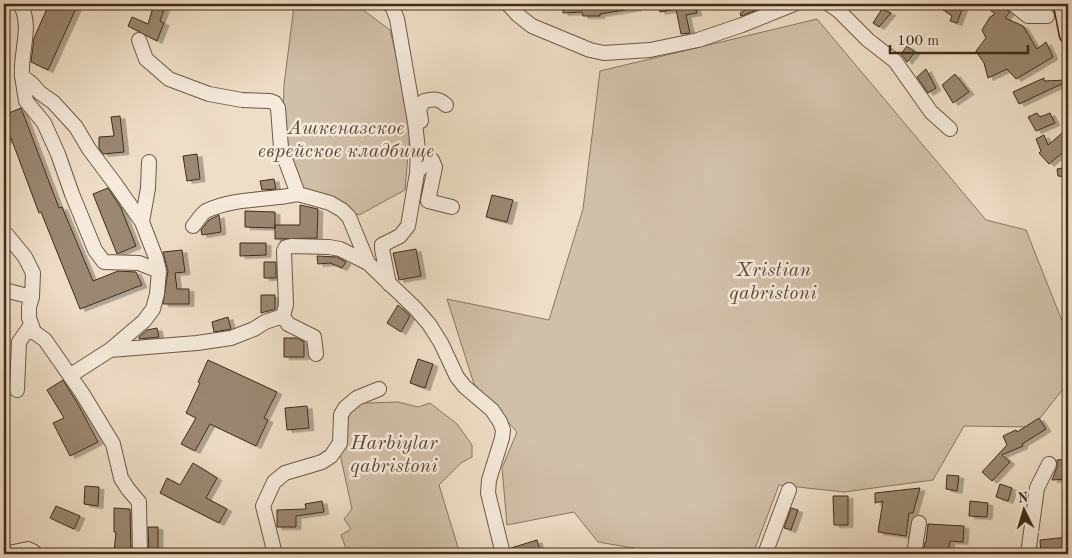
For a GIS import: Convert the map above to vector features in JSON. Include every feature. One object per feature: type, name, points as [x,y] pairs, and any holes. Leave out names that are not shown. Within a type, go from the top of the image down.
[{"type":"main road","points":[[1062,4],[1068,35]]},
{"type":"street","points":[[20,4],[25,12],[26,31],[21,63],[26,101],[44,123],[95,250],[104,262],[140,263],[159,271]]},
{"type":"street","points":[[389,4],[392,6],[398,19],[418,150],[417,173],[408,226],[400,236],[382,245],[389,284]]},
{"type":"street","points":[[508,4],[532,26],[582,47],[604,53],[650,50],[698,40],[794,4]]},
{"type":"street","points":[[829,4],[839,11],[868,40],[895,61],[931,112],[950,128]]},
{"type":"street","points":[[1013,4],[1028,16],[1047,16]]},
{"type":"street","points":[[140,40],[146,59],[169,79],[209,94],[275,103],[278,108],[281,148],[298,194]]},
{"type":"street","points":[[22,76],[40,94],[53,102],[76,127],[89,149],[142,222],[159,271],[157,294],[153,309],[144,321],[110,350],[71,375]]},
{"type":"street","points":[[446,105],[442,101],[434,99],[424,101],[420,109],[422,134],[428,159],[435,164],[428,201],[452,207]]},
{"type":"street","points":[[417,173],[428,159]]},
{"type":"street","points":[[142,222],[148,188],[149,162]]},
{"type":"street","points":[[193,226],[204,212],[239,201],[279,198],[298,194],[330,203],[342,210],[349,217],[368,263]]},
{"type":"street","points":[[4,234],[7,235],[25,257],[33,274],[29,318],[34,332],[45,340],[71,375],[113,444],[121,478],[139,502],[141,511],[140,554]]},
{"type":"street","points":[[316,354],[314,337],[288,324],[283,316],[286,305],[284,251],[286,247],[329,247],[340,249],[368,263],[429,324],[465,387],[492,410],[503,430],[488,480],[488,493],[490,508],[504,554]]},
{"type":"street","points":[[4,290],[32,298]]},
{"type":"street","points":[[110,350],[197,343],[231,338],[283,316]]},
{"type":"street","points":[[17,390],[19,342],[31,325]]},
{"type":"street","points":[[275,554],[263,506],[274,482],[285,473],[322,462],[331,456],[340,443],[341,415],[345,408],[357,398],[379,389]]},
{"type":"street","points":[[1028,554],[1037,488],[1049,464]]},
{"type":"street","points":[[765,554],[788,490]]},
{"type":"street","points":[[914,554],[919,523]]},
{"type":"street","points":[[4,554],[28,549],[34,552]]},
{"type":"green space","name":"Ашкеназское еврейское кладбище","points":[[300,4],[355,4],[390,30],[411,120],[405,190],[359,215],[300,194],[282,153],[284,85],[294,6]]},
{"type":"green space","name":"Xristian qabristoni","points":[[817,19],[986,220],[1026,230],[1068,336],[1068,387],[1063,389],[1033,427],[964,426],[933,480],[844,492],[779,485],[753,554],[668,554],[598,542],[574,512],[507,525],[502,468],[517,432],[474,384],[447,299],[549,320],[583,209],[600,71]]},
{"type":"green space","name":"Harbiylar qabristoni","points":[[351,401],[368,403],[398,402],[418,407],[430,403],[457,424],[472,445],[472,457],[461,463],[439,485],[460,554],[348,554],[341,535],[351,529],[344,519],[352,509],[337,440]]},
{"type":"building","points":[[49,4],[78,4],[48,70],[31,62],[34,38]]},
{"type":"building","points":[[154,4],[166,4],[160,21],[164,23],[157,41],[128,26],[132,17],[148,24]]},
{"type":"building","points":[[563,4],[636,4],[637,8],[600,14],[600,16],[583,16],[582,12],[563,13]]},
{"type":"building","points":[[659,4],[694,4],[697,13],[686,15],[690,33],[681,34],[676,9],[660,12]]},
{"type":"building","points":[[748,4],[755,4],[757,10],[741,16],[740,13],[749,8]]},
{"type":"building","points":[[941,4],[954,10],[957,4],[964,4],[957,23],[950,21],[952,16],[939,7]]},
{"type":"building","points":[[983,4],[1004,4],[1005,8],[1010,12],[1005,18],[1023,26],[1037,49],[1046,42],[1053,57],[1016,79],[1007,69],[988,78],[984,63],[976,51],[986,38],[982,30],[990,17],[995,14]]},
{"type":"building","points":[[882,9],[891,13],[879,27],[873,23]]},
{"type":"building","points":[[907,46],[915,52],[907,62],[901,54]]},
{"type":"building","points":[[926,69],[936,88],[928,93],[917,77]]},
{"type":"building","points":[[955,74],[969,92],[953,103],[942,85]]},
{"type":"building","points":[[1044,78],[1044,81],[1068,81],[1019,104],[1013,92]]},
{"type":"building","points":[[21,108],[59,208],[62,207],[93,281],[118,271],[136,272],[142,285],[80,309],[41,212],[39,213],[11,138],[4,142],[4,115]]},
{"type":"building","points":[[1037,113],[1040,117],[1050,113],[1055,123],[1036,131],[1028,117]]},
{"type":"building","points":[[120,116],[124,152],[103,154],[99,148],[99,137],[114,136],[111,117]]},
{"type":"building","points":[[1067,129],[1068,148],[1049,164],[1039,153],[1041,151],[1036,139],[1044,135],[1048,145]]},
{"type":"building","points":[[197,154],[200,179],[187,181],[183,156]]},
{"type":"building","points":[[1068,167],[1068,177],[1058,176],[1057,169]]},
{"type":"building","points":[[274,179],[276,189],[262,190],[260,181]]},
{"type":"building","points":[[108,188],[121,208],[136,246],[117,254],[93,194]]},
{"type":"building","points":[[492,195],[513,200],[507,222],[486,217]]},
{"type":"building","points":[[300,205],[318,209],[317,238],[275,239],[275,225],[300,225]]},
{"type":"building","points":[[245,211],[275,212],[275,228],[245,227]]},
{"type":"building","points":[[219,215],[221,232],[202,235],[201,230],[209,220]]},
{"type":"building","points":[[240,243],[266,243],[266,255],[240,256]]},
{"type":"building","points":[[416,249],[421,276],[399,280],[393,253]]},
{"type":"building","points":[[182,250],[185,272],[175,273],[177,289],[189,289],[189,304],[163,304],[168,271],[163,252]]},
{"type":"building","points":[[317,256],[337,257],[346,262],[342,268],[330,263],[318,264]]},
{"type":"building","points":[[264,262],[276,262],[276,278],[264,278]]},
{"type":"building","points":[[261,295],[275,295],[275,309],[261,313]]},
{"type":"building","points":[[398,305],[410,316],[401,332],[387,323]]},
{"type":"building","points":[[228,317],[231,329],[214,332],[212,322]]},
{"type":"building","points":[[157,328],[159,337],[139,339],[147,330]]},
{"type":"building","points":[[284,338],[297,338],[304,342],[304,357],[284,357]]},
{"type":"building","points":[[418,359],[433,364],[425,388],[410,383]]},
{"type":"building","points":[[208,360],[277,392],[264,418],[268,420],[256,446],[210,424],[195,451],[181,444],[196,418],[186,413]]},
{"type":"building","points":[[63,380],[98,442],[70,456],[53,423],[64,418],[47,390]]},
{"type":"building","points":[[307,406],[309,428],[287,430],[285,408]]},
{"type":"building","points":[[1039,418],[1046,429],[1022,444],[1023,446],[1002,455],[1010,462],[992,481],[982,472],[1007,445],[1003,436],[1016,430],[1017,432]]},
{"type":"building","points":[[1068,459],[1068,479],[1052,480],[1057,467],[1057,460]]},
{"type":"building","points":[[193,463],[217,478],[206,498],[227,509],[219,523],[160,493],[167,478],[180,485]]},
{"type":"building","points":[[947,475],[959,476],[957,491],[946,489]]},
{"type":"building","points":[[1000,484],[1012,488],[1008,501],[996,497]]},
{"type":"building","points":[[85,486],[99,487],[98,506],[84,504]]},
{"type":"building","points":[[920,488],[913,513],[909,513],[906,536],[878,532],[883,501],[875,503],[875,493]]},
{"type":"building","points":[[833,496],[848,496],[848,525],[834,525]]},
{"type":"building","points":[[322,501],[324,512],[296,516],[296,527],[277,527],[277,510],[306,509],[305,504]]},
{"type":"building","points":[[970,501],[988,503],[987,517],[969,516]]},
{"type":"building","points":[[56,506],[80,516],[74,529],[50,518]]},
{"type":"building","points":[[114,508],[130,509],[131,553],[114,552],[116,532],[114,532]]},
{"type":"building","points":[[791,508],[798,510],[791,530],[784,528]]},
{"type":"building","points":[[928,524],[964,526],[963,542],[950,541],[948,554],[923,554]]},
{"type":"building","points":[[148,527],[158,527],[158,554],[149,554]]},
{"type":"building","points":[[1068,537],[1068,554],[1041,554],[1040,540]]},
{"type":"building","points":[[537,540],[541,554],[512,554],[511,548]]}]
